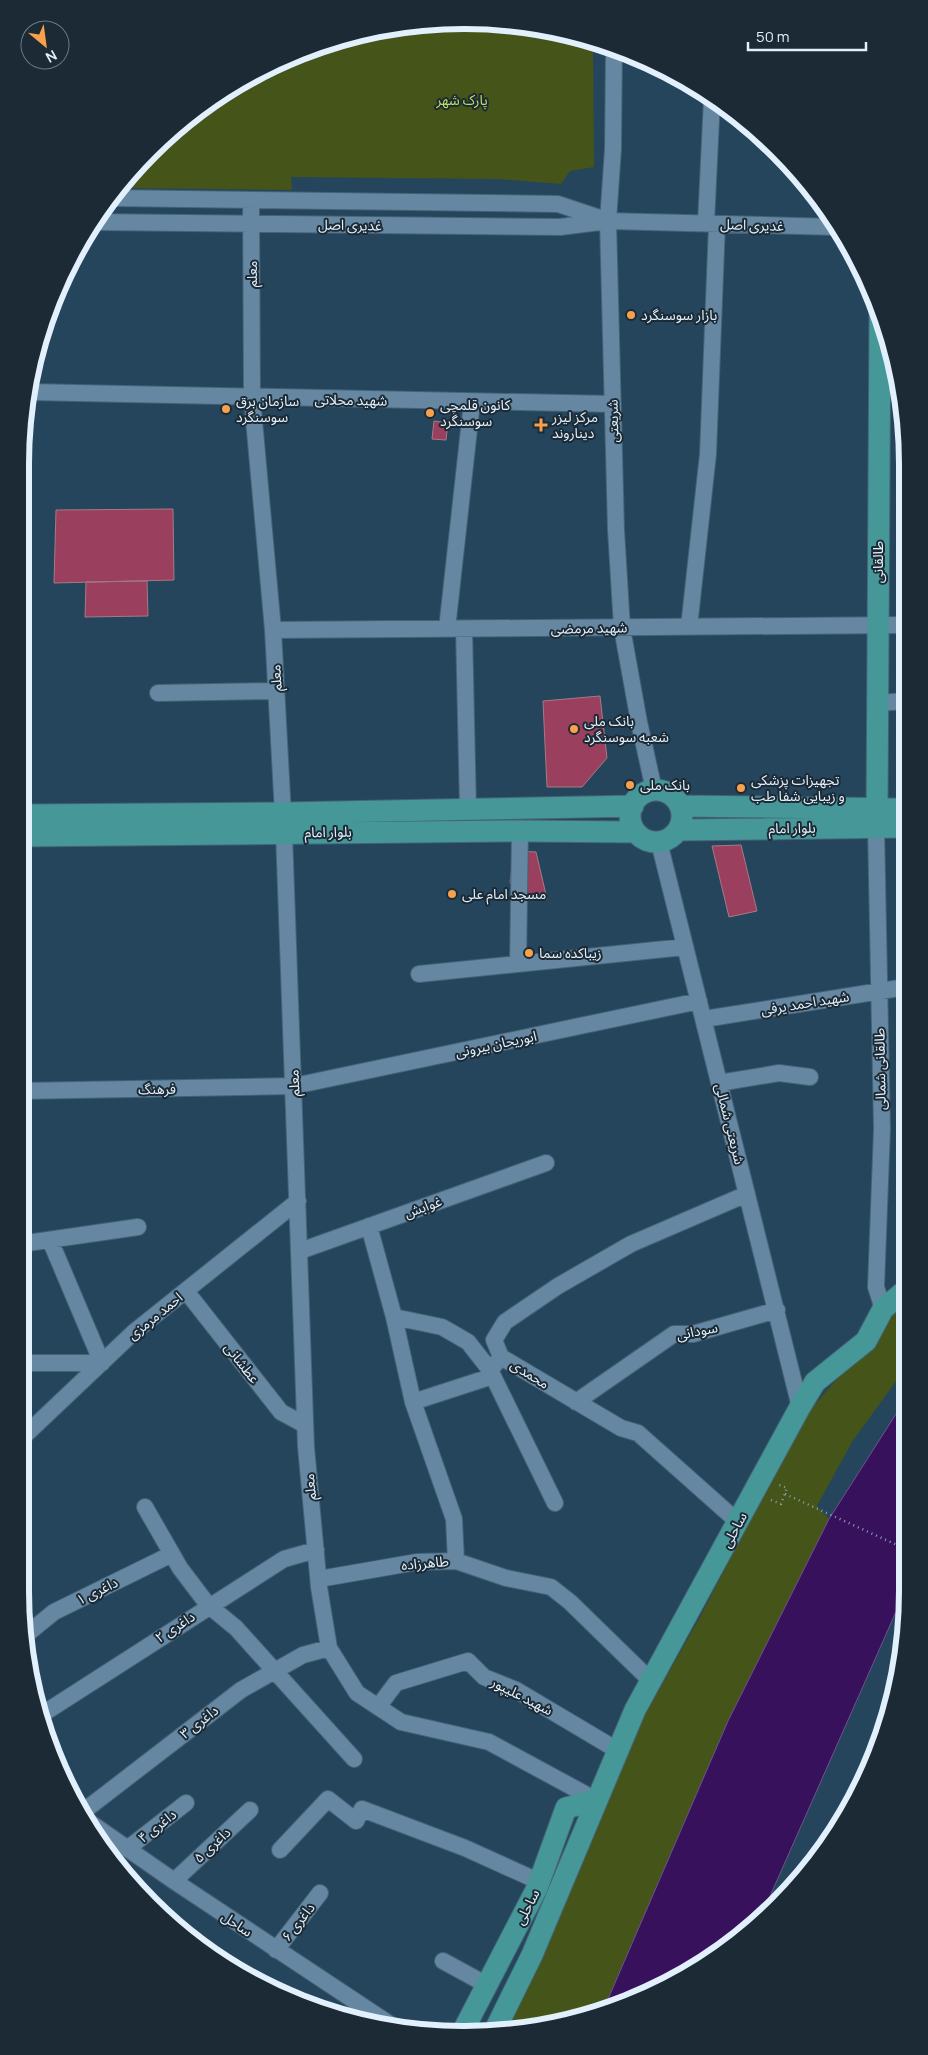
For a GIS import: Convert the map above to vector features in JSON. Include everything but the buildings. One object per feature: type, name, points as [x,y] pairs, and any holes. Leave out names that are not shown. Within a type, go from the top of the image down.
[{"type":"main road","name":"طالقانی","points":[[876,818],[880,337]]},
{"type":"main road","points":[[654,790],[670,794],[681,806],[682,822],[679,830],[674,836],[659,842],[646,840],[635,832],[630,819],[632,806],[641,795],[654,790]]},
{"type":"main road","name":"بلوار امام","points":[[29,836],[283,823],[468,809],[632,806]]},
{"type":"main road","name":"بلوار امام","points":[[681,806],[876,818],[899,825]]},
{"type":"main road","name":"بلوار امام","points":[[679,830],[876,818],[899,811]]},
{"type":"main road","name":"بلوار امام","points":[[29,814],[520,831],[635,832]]},
{"type":"main road","name":"ساحلی","points":[[498,2025],[532,1955],[617,1750],[651,1681],[800,1407],[814,1382],[866,1341],[883,1309],[899,1296]]},
{"type":"main road","name":"ساحلی","points":[[466,2026],[540,1882],[566,1808],[596,1800]]},
{"type":"street","name":"شریعتی","points":[[614,56],[614,148],[608,221],[616,530],[622,628],[639,722],[654,790]]},
{"type":"street","points":[[690,627],[708,454],[712,106]]},
{"type":"street","name":"غدیری اصل","points":[[120,198],[558,204],[608,221]]},
{"type":"street","name":"معلم","points":[[251,200],[252,398],[273,630],[283,823],[305,1425],[319,1579],[329,1648],[357,1694],[401,1722],[489,1742],[596,1800]]},
{"type":"street","name":"غدیری اصل","points":[[102,222],[560,227],[608,221],[829,227]]},
{"type":"street","name":"شهید محلاتی","points":[[35,392],[612,404]]},
{"type":"street","points":[[447,629],[472,402]]},
{"type":"street","name":"شهید مرمضی","points":[[273,630],[899,625]]},
{"type":"street","points":[[464,629],[468,809]]},
{"type":"street","points":[[158,694],[276,691]]},
{"type":"street","points":[[878,703],[899,701]]},
{"type":"street","name":"طالقانی شمالی","points":[[876,818],[882,1129],[876,1286],[883,1309]]},
{"type":"street","points":[[518,964],[520,831]]},
{"type":"street","name":"شریعتی شمالی","points":[[659,842],[800,1407]]},
{"type":"street","points":[[419,974],[686,947]]},
{"type":"street","name":"شهید احمد یرفی","points":[[704,1019],[899,988]]},
{"type":"street","name":"ابوریحان بیرونی","points":[[294,1086],[699,1001]]},
{"type":"street","points":[[719,1082],[779,1073],[810,1077]]},
{"type":"street","name":"فرهنگ","points":[[29,1091],[294,1086]]},
{"type":"street","name":"غوابش","points":[[300,1251],[546,1163]]},
{"type":"street","name":"محمدی","points":[[738,1522],[638,1433],[621,1428],[502,1356],[494,1340],[505,1322],[558,1286],[631,1244],[747,1194]]},
{"type":"street","name":"احمد مرمزی","points":[[29,1432],[134,1332],[298,1201]]},
{"type":"street","name":"طاهرزاده","points":[[319,1579],[417,1562],[456,1561],[454,1519],[413,1402],[394,1317],[369,1226]]},
{"type":"street","points":[[29,1243],[138,1227]]},
{"type":"street","points":[[29,1363],[102,1363],[50,1240]]},
{"type":"street","name":"عطشانی","points":[[186,1291],[280,1412],[305,1425]]},
{"type":"street","name":"سودانی","points":[[576,1402],[674,1334],[693,1334],[776,1310]]},
{"type":"street","points":[[394,1317],[442,1327],[468,1342],[492,1373],[556,1503]]},
{"type":"street","points":[[413,1402],[492,1373],[502,1356]]},
{"type":"street","points":[[145,1507],[172,1554],[208,1606],[236,1628],[276,1670],[319,1722],[354,1759]]},
{"type":"street","name":"داغری ۲","points":[[46,1711],[284,1559],[316,1550]]},
{"type":"street","name":"داغری ۱","points":[[31,1631],[54,1612],[172,1554]]},
{"type":"street","points":[[456,1561],[506,1578],[551,1587],[570,1602],[651,1681]]},
{"type":"street","name":"داغری ۳","points":[[88,1811],[241,1690],[303,1655],[329,1648]]},
{"type":"street","name":"شهید علیپور","points":[[378,1707],[396,1683],[468,1661],[484,1677],[516,1690],[617,1750]]},
{"type":"street","points":[[280,1850],[328,1799],[356,1821],[362,1809],[465,1848],[540,1882]]},
{"type":"street","name":"داغری ۴","points":[[127,1849],[186,1803]]},
{"type":"street","name":"داغری ۵","points":[[174,1881],[250,1810]]},
{"type":"street","name":"ساحل","points":[[100,1829],[276,1950],[381,2018]]},
{"type":"street","name":"داغری ۶","points":[[276,1950],[320,1893]]},
{"type":"street","points":[[443,1961],[487,1985]]},
{"type":"path","points":[[785,1494],[899,1546]]},
{"type":"green space","name":"پارک شهر","points":[[464,29],[521,32],[593,49],[594,167],[570,171],[561,184],[497,179],[291,177],[292,190],[128,188],[156,156],[222,102],[271,74],[324,52],[379,37],[407,32]]},
{"type":"green space","points":[[899,1307],[899,1377],[852,1442],[817,1506],[829,1519],[728,1721],[607,2002],[549,2018],[509,2024],[639,1725],[699,1619],[804,1417]]},
{"type":"shaded area","points":[[899,1410],[898,1607],[767,1904],[729,1936],[682,1968],[631,1993],[607,2002],[728,1721],[829,1519]]},
{"type":"place","name":"بازار سوسنگرد","points":[[631,315]]},
{"type":"place","name":"سازمان برق سوسنگرد","points":[[226,409]]},
{"type":"place","name":"کانون قلمچی سوسنگرد","points":[[430,413]]},
{"type":"place","name":"مرکز لیزر دیناروند","points":[[541,425]]},
{"type":"place","name":"بانک ملی شعبه سوسنگرد","points":[[574,729]]},
{"type":"place","name":"بانک ملی","points":[[630,785]]},
{"type":"place","name":"تجهیزات پزشکی و زیبایی شفا طب","points":[[741,788]]},
{"type":"place","name":"مسجد امام علی","points":[[452,894]]},
{"type":"place","name":"زیباکده سما","points":[[529,953]]}]
